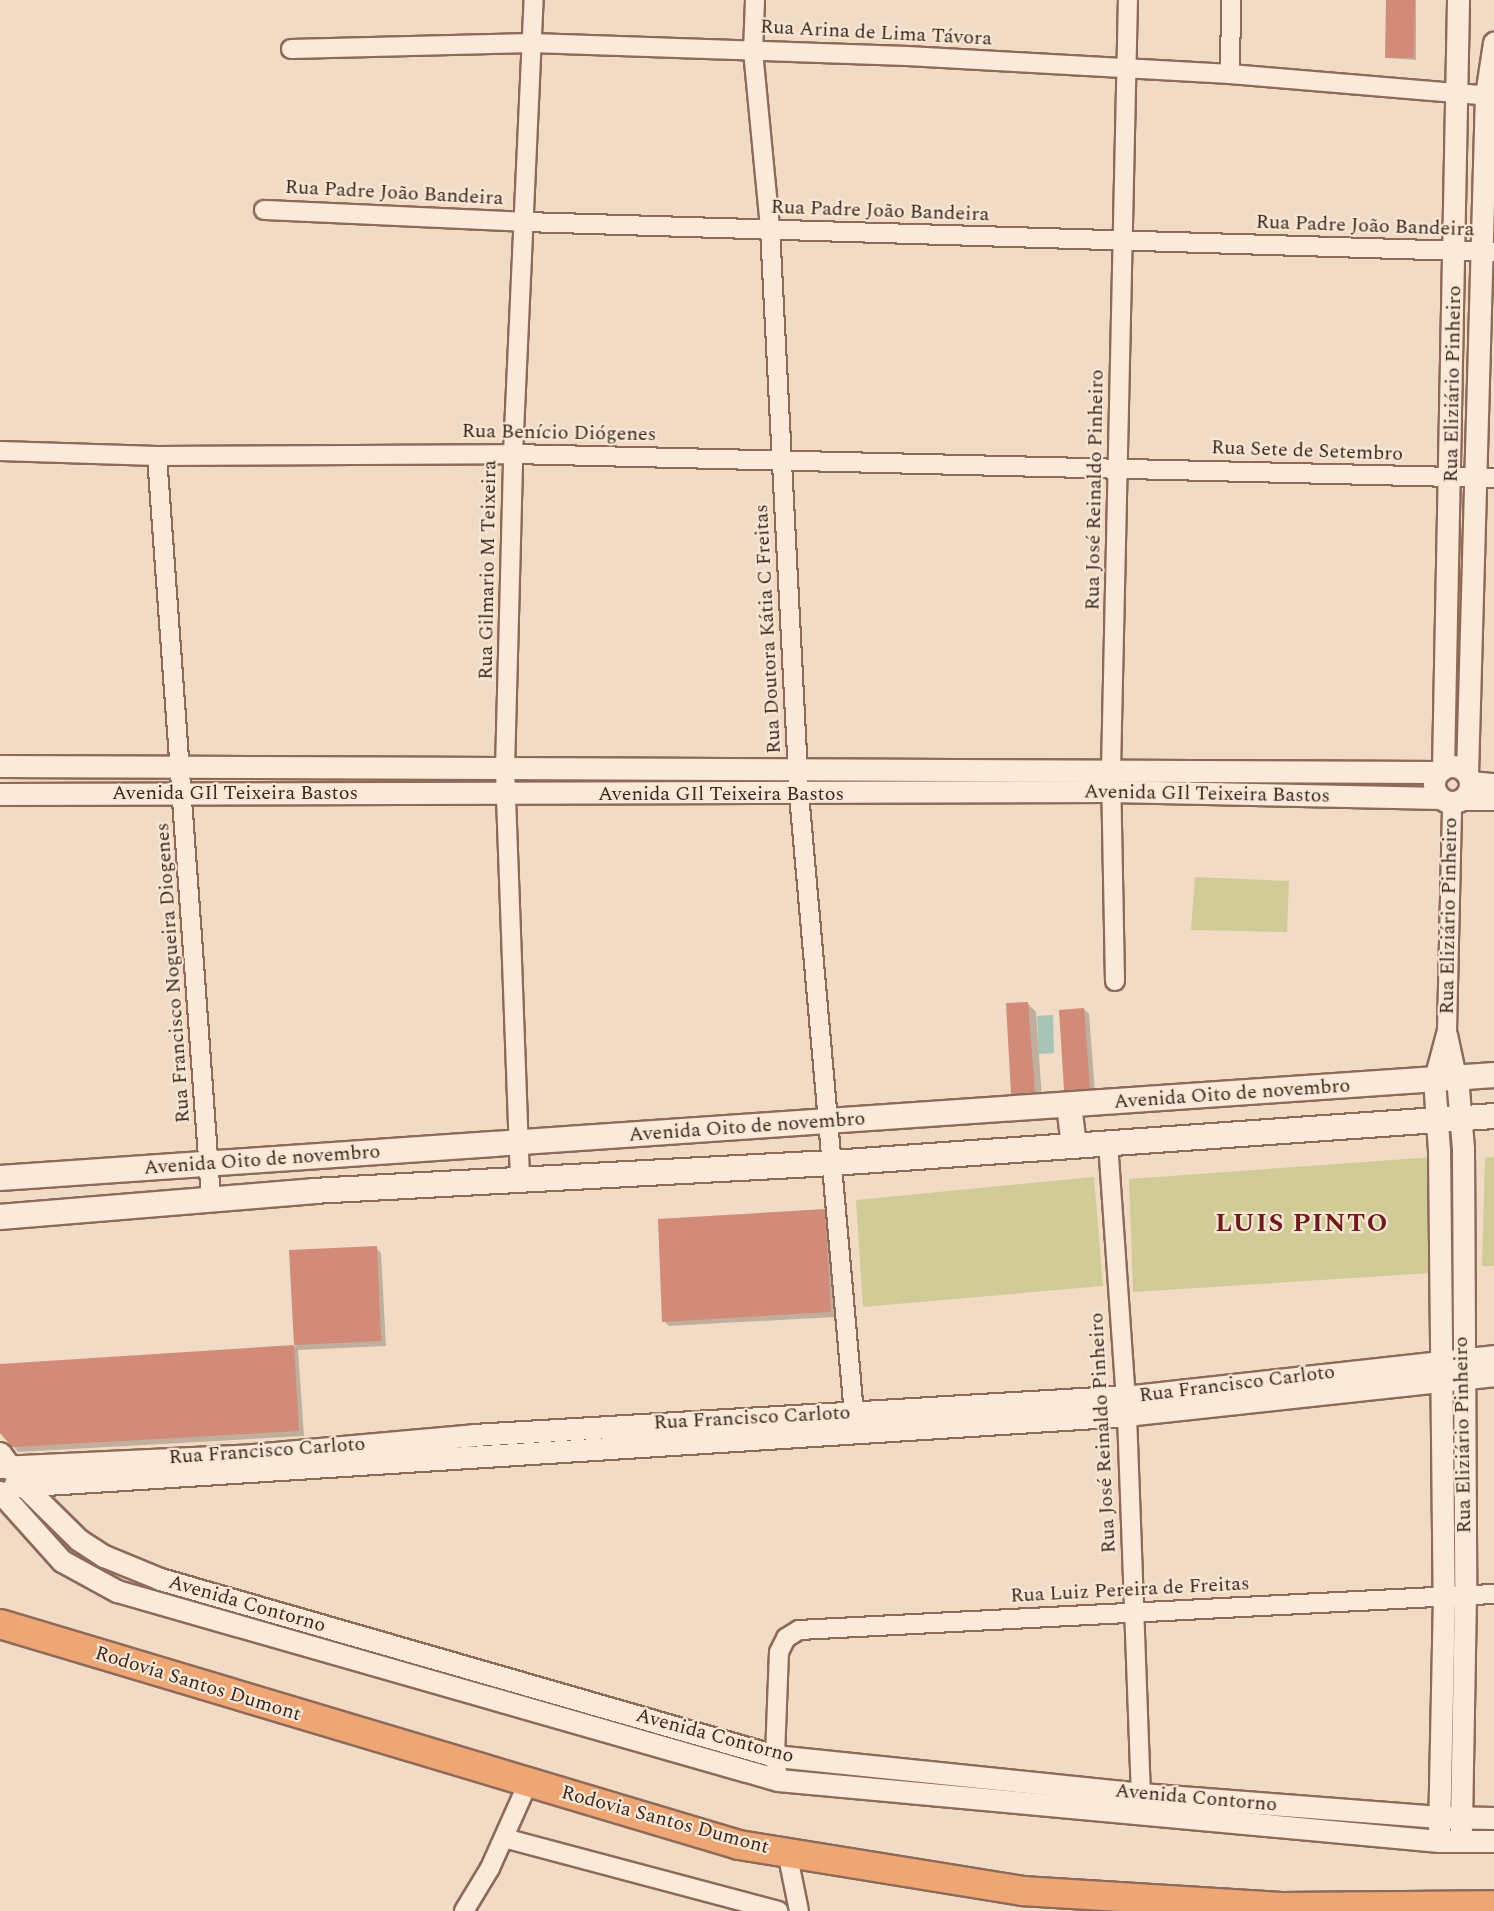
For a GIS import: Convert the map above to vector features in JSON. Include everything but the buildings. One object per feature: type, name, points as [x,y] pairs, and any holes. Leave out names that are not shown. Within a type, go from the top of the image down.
[{"type":"highway","name":"Rodovia Santos Dumont","points":[[0,1624],[739,1845],[1022,1891],[1282,1907],[1494,1905]]},
{"type":"main road","name":"Avenida Oito de novembro","points":[[0,1178],[1494,1075]]},
{"type":"main road","points":[[1069,1105],[1074,1146]]},
{"type":"main road","name":"Avenida Oito de novembro","points":[[0,1217],[313,1191],[832,1163],[1494,1116]]},
{"type":"main road","points":[[637,1134],[640,1173]]},
{"type":"main road","points":[[311,1156],[313,1191]]},
{"type":"street","name":"Rua Gilmario M Teixeira","points":[[520,1179],[505,769],[513,454],[534,0]]},
{"type":"street","name":"Rua Doutora Kátia C Freitas","points":[[755,0],[753,51],[770,229],[799,794],[826,1122],[832,1163],[856,1434]]},
{"type":"street","name":"Rua José Reinaldo Pinheiro","points":[[1115,981],[1111,770],[1128,0]]},
{"type":"street","points":[[1230,74],[1231,0]]},
{"type":"street","name":"Rua Eliziário Pinheiro","points":[[1458,0],[1452,478],[1441,771],[1435,789],[1459,791]]},
{"type":"street","name":"Rua Arina de Lima Távora","points":[[291,49],[532,43],[753,51],[1230,74],[1490,95]]},
{"type":"street","name":"Rua Eliziário Pinheiro","points":[[1461,1842],[1452,1368],[1438,1119],[1446,1078],[1459,791],[1486,478],[1490,95],[1494,43]]},
{"type":"street","name":"Rua Padre João Bandeira","points":[[264,210],[525,222],[1488,252]]},
{"type":"street","name":"Rua Benício Diógenes","points":[[0,451],[158,456],[513,454],[1118,469]]},
{"type":"street","name":"Rua Francisco Nogueira Diogenes","points":[[158,456],[211,1199]]},
{"type":"street","name":"Rua Sete de Setembro","points":[[1118,469],[1486,478]]},
{"type":"street","name":"Avenida GIl Teixeira Bastos","points":[[0,766],[978,771],[1441,771],[1454,766],[1459,791],[506,795],[183,792],[0,794]]},
{"type":"street","points":[[978,771],[978,794]]},
{"type":"street","points":[[1459,791],[1494,784]]},
{"type":"street","points":[[1459,791],[1494,800]]},
{"type":"street","name":"Rua Eliziário Pinheiro","points":[[1446,1078],[1462,1118],[1452,1368]]},
{"type":"street","name":"Rua José Reinaldo Pinheiro","points":[[1108,1143],[1126,1406],[1141,1794]]},
{"type":"street","name":"Rua Francisco Carloto","points":[[0,1487],[383,1453],[541,1431],[854,1413],[986,1415],[1126,1406],[1452,1368],[1494,1356]]},
{"type":"street","name":"Rua Francisco Carloto","points":[[1452,1368],[1494,1375]]},
{"type":"street","name":"Rua Francisco Carloto","points":[[3,1461],[383,1453],[542,1454],[856,1434],[986,1415]]},
{"type":"street","points":[[541,1431],[542,1454]]},
{"type":"street","name":"Avenida Contorno","points":[[3,1461],[23,1485],[79,1540],[104,1556],[160,1579],[775,1756],[1141,1794],[1439,1817],[1494,1818]]},
{"type":"street","name":"Avenida Contorno","points":[[0,1492],[62,1561],[91,1580],[153,1604],[778,1779],[1439,1841],[1494,1841]]},
{"type":"street","points":[[153,1604],[160,1579]]},
{"type":"street","name":"Rua Luiz Pereira de Freitas","points":[[775,1756],[779,1652],[786,1638],[799,1630],[1494,1594]]},
{"type":"street","name":"Rua Eliziário Pinheiro","points":[[1439,1841],[1455,1596]]},
{"type":"street","points":[[775,1756],[778,1779]]},
{"type":"street","points":[[464,1911],[481,1887],[528,1783]]},
{"type":"street","points":[[504,1838],[778,1911]]},
{"type":"street","points":[[787,1852],[799,1911]]},
{"type":"shaded area","points":[[1195,877],[1289,881],[1287,932],[1191,930]]},
{"type":"shaded area","points":[[1053,1015],[1054,1053],[1039,1054],[1037,1016]]},
{"type":"shaded area","points":[[1434,1157],[1431,1273],[1133,1292],[1129,1179]]},
{"type":"shaded area","points":[[1494,1157],[1494,1266],[1482,1266],[1485,1158]]},
{"type":"shaded area","points":[[1094,1177],[1103,1286],[863,1307],[856,1200]]},
{"type":"district","name":"LUIS PINTO","points":[[1302,1224]]}]
